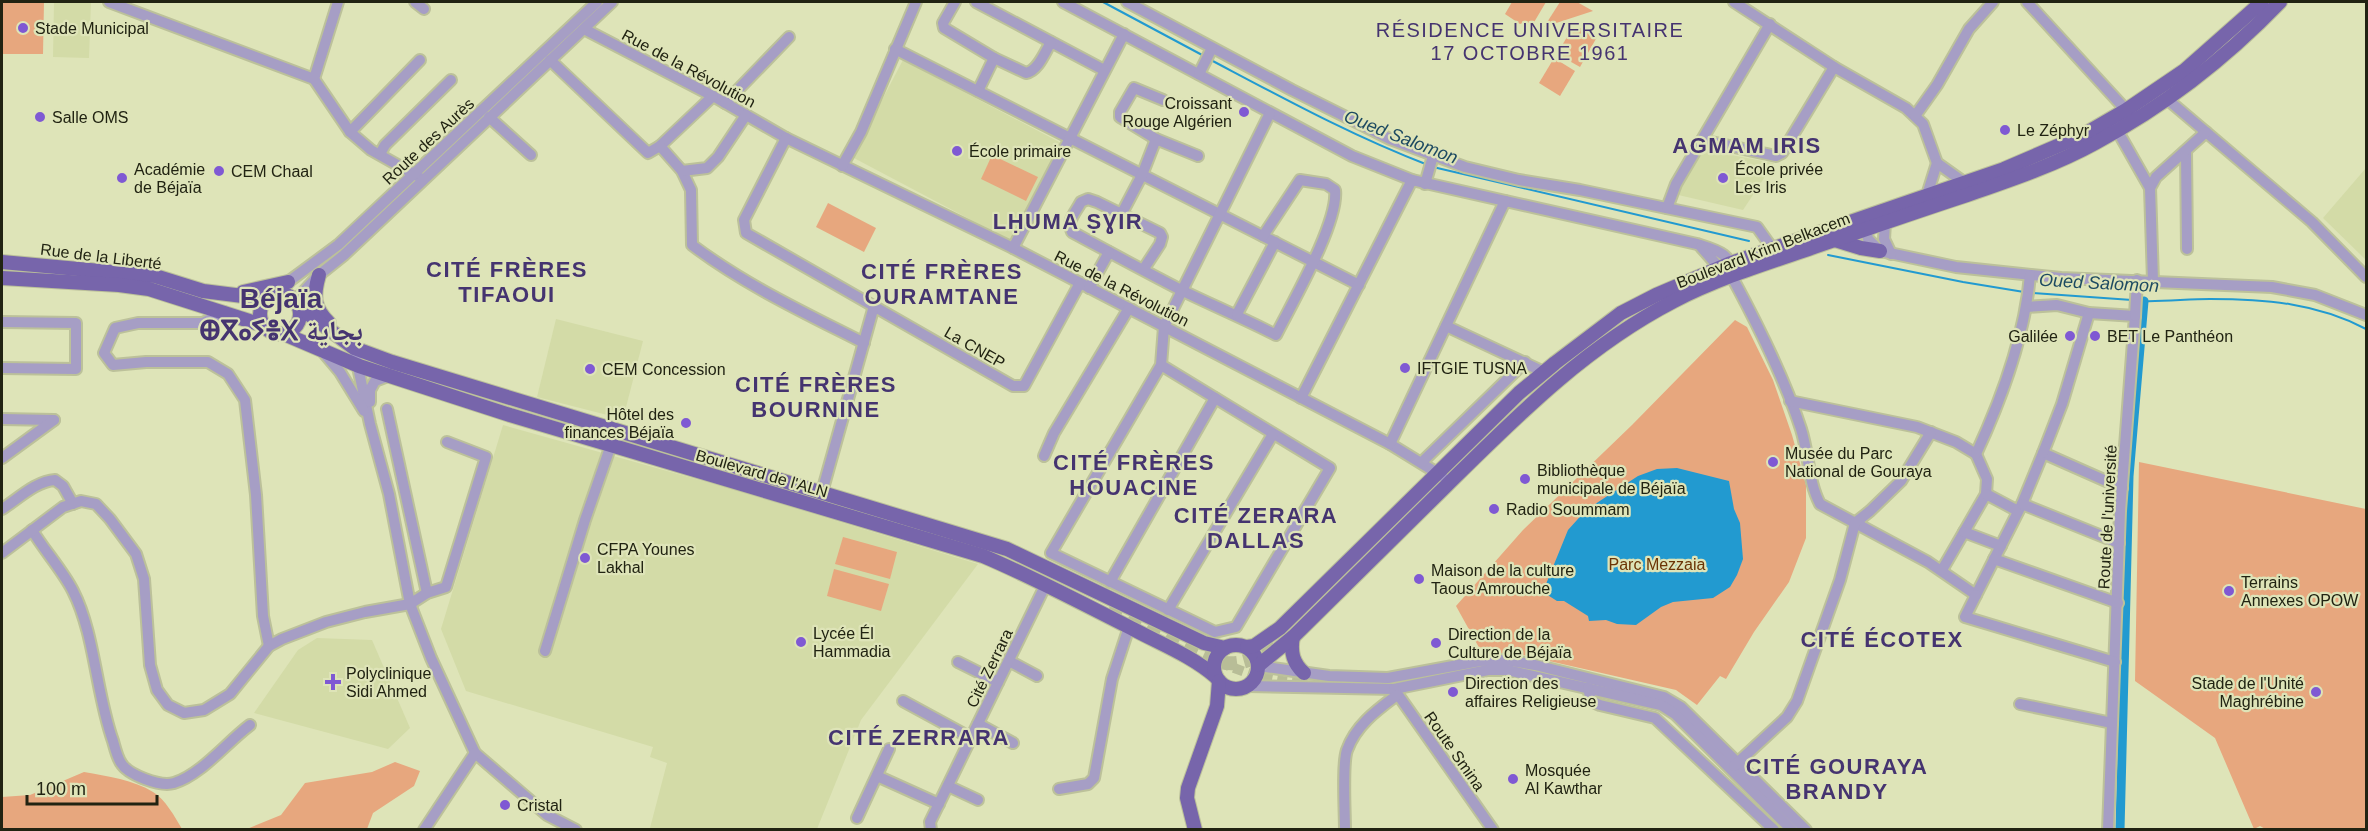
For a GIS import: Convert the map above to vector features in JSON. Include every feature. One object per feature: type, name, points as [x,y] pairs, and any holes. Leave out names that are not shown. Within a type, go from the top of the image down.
[{"type":"main road","name":"Boulevard Krim Belkacem","points":[[1247,648],[1254,646],[1280,628],[1544,372],[1621,313],[1656,295],[1727,270],[1835,240],[1865,223],[1927,195],[2051,150],[2083,135],[2126,110],[2185,70],[2262,2]]},
{"type":"main road","name":"Boulevard Krim Belkacem","points":[[1259,665],[1293,637],[1548,387],[1591,353],[1727,270],[1772,248],[1865,223],[1884,223],[2011,180],[2073,154],[2167,99],[2253,30],[2280,2]]},
{"type":"main road","points":[[1835,240],[1861,249],[1885,252]]},
{"type":"main road","name":"Rue de la Liberté","points":[[2,262],[145,275],[203,291],[270,297]]},
{"type":"main road","points":[[319,275],[315,293],[318,311],[354,348]]},
{"type":"main road","points":[[2,278],[149,289],[262,325],[272,333],[284,334],[296,327],[300,314],[297,304],[285,295],[270,297],[261,308],[262,325]]},
{"type":"main road","points":[[229,294],[288,282]]},
{"type":"main road","name":"Boulevard de l'ALN","points":[[297,304],[354,348],[521,402],[1007,549],[1204,643],[1225,648]]},
{"type":"main road","name":"Boulevard de l'ALN","points":[[284,334],[323,352],[388,376],[983,556],[1046,584],[1191,659],[1217,679]]},
{"type":"main road","points":[[1293,637],[1291,645],[1294,661],[1304,673]]},
{"type":"main road","points":[[1195,830],[1187,798],[1188,788],[1217,706],[1215,661],[1225,648],[1236,645],[1247,648],[1254,653],[1259,665],[1257,677],[1242,688],[1228,693],[1217,706]]},
{"type":"main road","points":[[1217,679],[1226,687],[1242,688]]},
{"type":"street","points":[[109,2],[314,80],[350,132],[371,150],[420,177]]},
{"type":"street","points":[[314,80],[338,2]]},
{"type":"street","points":[[842,166],[861,132],[916,2]]},
{"type":"street","points":[[955,2],[943,23],[944,28],[950,34],[1026,73],[1035,69],[1051,42]]},
{"type":"street","points":[[976,2],[1104,70]]},
{"type":"street","points":[[1063,2],[1201,72],[1352,156],[1412,180],[1426,180],[1504,201],[1697,244],[1724,254],[1727,270],[1802,430],[1815,494],[1820,504],[1942,570],[1976,595]]},
{"type":"street","points":[[1127,2],[1211,50],[1390,139],[1433,157],[1519,180],[1757,227],[1772,248]]},
{"type":"street","points":[[1734,2],[1834,66],[1906,108],[1923,124],[1937,163],[1965,183]]},
{"type":"street","points":[[1915,116],[1936,86],[1969,29],[1993,2]]},
{"type":"street","points":[[2027,2],[2126,110]]},
{"type":"street","name":"Route des Aurès","points":[[270,297],[338,245],[489,117],[584,29],[606,3]]},
{"type":"street","name":"Route des Aurès","points":[[297,304],[319,275],[344,255],[420,177],[606,3]]},
{"type":"street","points":[[1667,208],[1676,184],[1770,24]]},
{"type":"street","name":"Rue de la Révolution","points":[[584,29],[713,96],[786,138],[1013,248],[1390,444],[1422,462],[1450,482]]},
{"type":"street","points":[[1013,248],[1124,34]]},
{"type":"street","points":[[724,103],[789,37]]},
{"type":"street","points":[[895,49],[1359,285]]},
{"type":"street","points":[[1201,72],[1211,50]]},
{"type":"street","points":[[978,91],[994,58]]},
{"type":"street","points":[[350,132],[420,60]]},
{"type":"street","points":[[550,60],[648,153],[660,146],[713,96]]},
{"type":"street","points":[[1702,140],[1776,156],[1782,153],[1834,66]]},
{"type":"street","points":[[380,154],[385,145],[451,80]]},
{"type":"street","points":[[1163,100],[1134,88],[1120,112],[1120,117],[1156,139],[1198,156]]},
{"type":"street","points":[[2167,99],[2312,222],[2367,278]]},
{"type":"street","points":[[1043,566],[1161,365],[1164,327],[1270,112]]},
{"type":"street","points":[[682,171],[707,168],[718,157],[746,115]]},
{"type":"street","name":"Route des Aurès","points":[[489,117],[531,154]]},
{"type":"street","points":[[2117,130],[2150,188],[2153,281]]},
{"type":"street","points":[[2150,188],[2156,177],[2206,132]]},
{"type":"street","name":"La CNEP","points":[[786,138],[744,220],[746,233],[1013,386],[1024,386],[1085,286]]},
{"type":"street","points":[[1122,213],[1142,174],[1156,139]]},
{"type":"street","points":[[660,146],[682,171],[691,190],[692,245],[717,264],[755,287],[864,343]]},
{"type":"street","points":[[2186,151],[2187,249]]},
{"type":"street","points":[[1426,180],[1433,157]]},
{"type":"street","points":[[1927,195],[1937,163]]},
{"type":"street","points":[[1143,270],[1160,244],[1162,237],[1156,230],[1122,213],[1088,200],[1081,202],[1070,222],[1069,227],[1072,232],[1143,270],[1182,290],[1238,314],[1276,335],[1313,262],[1336,201],[1335,190],[1326,184],[1300,180],[1263,236]]},
{"type":"street","points":[[1301,398],[1412,180]]},
{"type":"street","points":[[1390,444],[1504,201]]},
{"type":"street","points":[[1865,223],[1871,244],[1885,252],[1956,267],[2030,277],[2272,287],[2315,295],[2367,315]]},
{"type":"street","points":[[1884,223],[1885,252]]},
{"type":"street","points":[[1238,314],[1275,242]]},
{"type":"street","points":[[1085,286],[1109,252]]},
{"type":"street","points":[[1976,454],[2003,386],[2027,305],[2030,277]]},
{"type":"street","name":"Route de l'université","points":[[2108,830],[2119,543],[2122,488],[2129,452],[2138,324],[2137,280]]},
{"type":"street","points":[[2027,305],[2057,305],[2138,324]]},
{"type":"street","points":[[822,492],[874,306]]},
{"type":"street","points":[[1044,456],[1054,433],[1129,308]]},
{"type":"street","points":[[224,312],[203,323],[138,323],[116,328],[104,353],[113,366],[146,362],[208,362],[228,374],[246,400],[256,495],[262,616],[269,646]]},
{"type":"street","points":[[2090,313],[2062,404],[2043,453],[2020,507],[1965,616],[2115,662]]},
{"type":"street","points":[[2,322],[76,323],[76,369],[2,368]]},
{"type":"street","points":[[1446,326],[1544,372]]},
{"type":"street","points":[[354,348],[370,424],[389,494],[410,604],[430,658],[475,753],[547,815],[576,830]]},
{"type":"street","points":[[323,352],[353,391],[370,424]]},
{"type":"street","points":[[1422,462],[1525,362]]},
{"type":"street","points":[[1051,553],[1215,633],[1236,627],[1330,468],[1161,365]]},
{"type":"street","points":[[370,424],[370,390],[375,381],[388,376]]},
{"type":"street","points":[[1110,582],[1215,398]]},
{"type":"street","points":[[1790,401],[1931,432],[1956,442],[1976,454],[1987,479],[1986,494],[1942,570]]},
{"type":"street","points":[[387,409],[427,593]]},
{"type":"street","points":[[2,419],[54,420],[2,458]]},
{"type":"street","points":[[1735,765],[1781,723],[1797,701],[1840,580],[1855,523],[1870,512],[1901,481],[1931,432]]},
{"type":"street","points":[[1168,610],[1274,434]]},
{"type":"street","points":[[2,553],[63,507],[81,501],[96,504],[136,554],[144,579],[150,665],[157,690],[168,705],[184,713],[204,710],[230,694],[269,646],[326,622],[410,604],[427,593],[446,587],[486,456],[447,442]]},
{"type":"street","points":[[545,651],[585,519],[611,445]]},
{"type":"street","points":[[2043,453],[2122,488]]},
{"type":"street","points":[[2,509],[27,494],[36,484],[55,480],[63,486],[73,504]]},
{"type":"street","points":[[1986,494],[2119,543]]},
{"type":"street","points":[[32,530],[73,591],[87,628],[108,729],[121,764],[143,780],[173,784],[205,766],[234,737],[250,725]]},
{"type":"street","points":[[1964,532],[2001,546]]},
{"type":"street","points":[[1994,559],[2118,603]]},
{"type":"street","name":"Cité Zerrara","points":[[931,830],[930,822],[1046,584]]},
{"type":"street","points":[[1059,789],[1089,784],[1094,778],[1112,679],[1129,627]]},
{"type":"street","points":[[1259,665],[1304,673],[1388,678],[1480,661],[1506,660],[1535,665],[1663,701],[1806,830]]},
{"type":"street","points":[[1008,661],[1037,676]]},
{"type":"street","points":[[958,662],[998,682]]},
{"type":"street","points":[[1242,688],[1396,692],[1479,672],[1507,670],[1588,688],[1663,701]]},
{"type":"street","points":[[1588,688],[1591,701],[1655,718],[1774,830]]},
{"type":"street","points":[[1345,830],[1346,752],[1354,736],[1369,717],[1396,692]]},
{"type":"street","name":"Route Smina","points":[[1396,692],[1493,830]]},
{"type":"street","points":[[903,701],[971,738]]},
{"type":"street","points":[[1655,718],[1663,701]]},
{"type":"street","points":[[2020,704],[2112,723]]},
{"type":"street","points":[[978,724],[1014,743]]},
{"type":"street","points":[[857,818],[889,749]]},
{"type":"street","points":[[424,830],[475,753]]},
{"type":"street","points":[[1735,765],[1792,830]]},
{"type":"street","points":[[877,776],[939,804]]},
{"type":"street","points":[[948,786],[978,800]]},
{"type":"shaded area","points":[[54,2],[91,2],[89,58],[53,57]]},
{"type":"shaded area","name":"École primaire","points":[[903,60],[1063,144],[1011,241],[852,157]]},
{"type":"shaded area","name":"École privée Les Iris","points":[[1699,149],[1774,163],[1743,210],[1674,194]]},
{"type":"shaded area","points":[[2366,168],[2366,260],[2323,218]]},
{"type":"shaded area","name":"CEM Concession","points":[[556,319],[643,341],[623,419],[537,397]]},
{"type":"shaded area","points":[[503,425],[728,488],[978,564],[861,720],[817,829],[650,828],[667,763],[650,757],[653,747],[466,691],[441,629]]},
{"type":"shaded area","name":"Polyclinique Sidi Ahmed","points":[[317,638],[372,640],[410,728],[388,749],[254,713],[298,650]]},
{"type":"green space","name":"Stade Municipal","points":[[2,2],[44,2],[43,54],[2,54]]},
{"type":"green space","points":[[1512,2],[1546,2],[1533,24],[1526,22],[1520,24],[1505,14]]},
{"type":"green space","points":[[1560,2],[1577,2],[1593,11],[1544,27]]},
{"type":"green space","points":[[1574,25],[1597,37],[1580,67],[1557,54]]},
{"type":"green space","points":[[1554,58],[1575,71],[1560,96],[1539,83]]},
{"type":"green space","points":[[992,155],[1038,177],[1026,201],[981,179]]},
{"type":"green space","points":[[828,203],[876,228],[864,252],[816,227]]},
{"type":"green space","name":"Parc Mezzaia","points":[[1735,320],[1747,327],[1773,380],[1792,435],[1806,485],[1806,538],[1789,582],[1754,632],[1726,679],[1720,676],[1697,705],[1676,690],[1518,654],[1482,653],[1456,606],[1523,530],[1632,425]]},
{"type":"green space","points":[[2139,462],[2366,509],[2366,829],[2267,830],[2260,826],[2254,829],[2215,738],[2135,681]]},
{"type":"green space","points":[[843,537],[897,552],[890,579],[835,564]]},
{"type":"green space","points":[[834,569],[889,584],[881,611],[827,596]]},
{"type":"green space","points":[[395,762],[420,771],[414,786],[373,813],[367,829],[247,829],[281,815],[305,783],[372,772]]},
{"type":"green space","points":[[84,772],[129,781],[153,792],[166,804],[182,829],[2,829],[2,797],[30,795]]},
{"type":"water","points":[[1677,468],[1729,481],[1734,509],[1740,523],[1743,559],[1730,587],[1713,598],[1673,602],[1661,607],[1636,625],[1617,624],[1606,620],[1589,621],[1588,616],[1564,601],[1557,601],[1546,594],[1546,584],[1568,530],[1586,510],[1638,476],[1657,469]]},
{"type":"waterway","name":"Oued Salomon","points":[[1103,2],[1204,56]]},
{"type":"waterway","name":"Oued Salomon","points":[[1209,59],[1344,129],[1428,165]]},
{"type":"waterway","name":"Oued Salomon","points":[[1433,167],[1749,241]]},
{"type":"waterway","name":"Oued Salomon","points":[[1828,255],[2024,292]]},
{"type":"waterway","name":"Oued Salomon","points":[[2033,293],[2132,300]]},
{"type":"waterway","name":"Oued Salomon","points":[[2140,301],[2210,299],[2290,304],[2329,313],[2366,329]]},
{"type":"waterway","points":[[2120,830],[2129,476],[2144,301]]},
{"type":"tunnel","points":[[1108,612],[1122,616],[1220,662],[1238,663],[1254,658],[1283,637]]},
{"type":"tunnel","points":[[1220,662],[1260,677],[1303,683]]},
{"type":"place","name":"Stade Municipal","points":[[23,28]]},
{"type":"place","name":"Croissant Rouge Algérien","points":[[1244,112]]},
{"type":"place","name":"Salle OMS","points":[[40,117]]},
{"type":"place","name":"Le Zéphyr","points":[[2005,130]]},
{"type":"place","name":"École primaire","points":[[957,151]]},
{"type":"place","name":"CEM Chaal","points":[[219,171]]},
{"type":"place","name":"Académie de Béjaïa","points":[[122,178]]},
{"type":"place","name":"École privée Les Iris","points":[[1723,178]]},
{"type":"place","name":"Galilée","points":[[2070,336]]},
{"type":"place","name":"BET Le Panthéon","points":[[2095,336]]},
{"type":"place","name":"IFTGIE TUSNA","points":[[1405,368]]},
{"type":"place","name":"CEM Concession","points":[[590,369]]},
{"type":"place","name":"Hôtel des finances Béjaïa","points":[[686,423]]},
{"type":"place","name":"Musée du Parc National de Gouraya","points":[[1773,462]]},
{"type":"place","name":"Bibliothèque municipale de Béjaïa","points":[[1525,479]]},
{"type":"place","name":"Radio Soummam","points":[[1494,509]]},
{"type":"place","name":"CFPA Younes Lakhal","points":[[585,558]]},
{"type":"place","name":"Maison de la culture Taous Amrouche","points":[[1419,579]]},
{"type":"place","name":"Terrains Annexes OPOW","points":[[2229,591]]},
{"type":"place","name":"Lycée Él Hammadia","points":[[801,642]]},
{"type":"place","name":"Direction de la Culture de Béjaïa","points":[[1436,643]]},
{"type":"place","name":"Polyclinique Sidi Ahmed","points":[[333,682]]},
{"type":"place","name":"Direction des affaires Religieuse","points":[[1453,692]]},
{"type":"place","name":"Stade de l'Unité Maghrébine","points":[[2316,692]]},
{"type":"place","name":"Mosquée Al Kawthar","points":[[1513,779]]},
{"type":"place","name":"Cristal","points":[[505,805]]},
{"type":"district","name":"RÉSIDENCE UNIVERSITAIRE 17 OCTOBRE 1961","points":[[1530,42]]},
{"type":"district","name":"AGMAM IRIS","points":[[1747,145]]},
{"type":"district","name":"LḤUMA ṢƔIR","points":[[1068,221]]},
{"type":"district","name":"CITÉ FRÈRES TIFAOUI","points":[[507,282]]},
{"type":"district","name":"CITÉ FRÈRES OURAMTANE","points":[[942,284]]},
{"type":"district","name":"Béjaïa ⴲⴳⴰⵢⴻⵝ بجاية","points":[[281,314]]},
{"type":"district","name":"CITÉ FRÈRES BOURNINE","points":[[816,396]]},
{"type":"district","name":"CITÉ FRÈRES HOUACINE","points":[[1134,474]]},
{"type":"district","name":"CITÉ ZERARA DALLAS","points":[[1256,528]]},
{"type":"district","name":"CITÉ ÉCOTEX","points":[[1882,639]]},
{"type":"district","name":"CITÉ ZERRARA","points":[[919,737]]},
{"type":"district","name":"CITÉ GOURAYA BRANDY","points":[[1837,778]]}]
